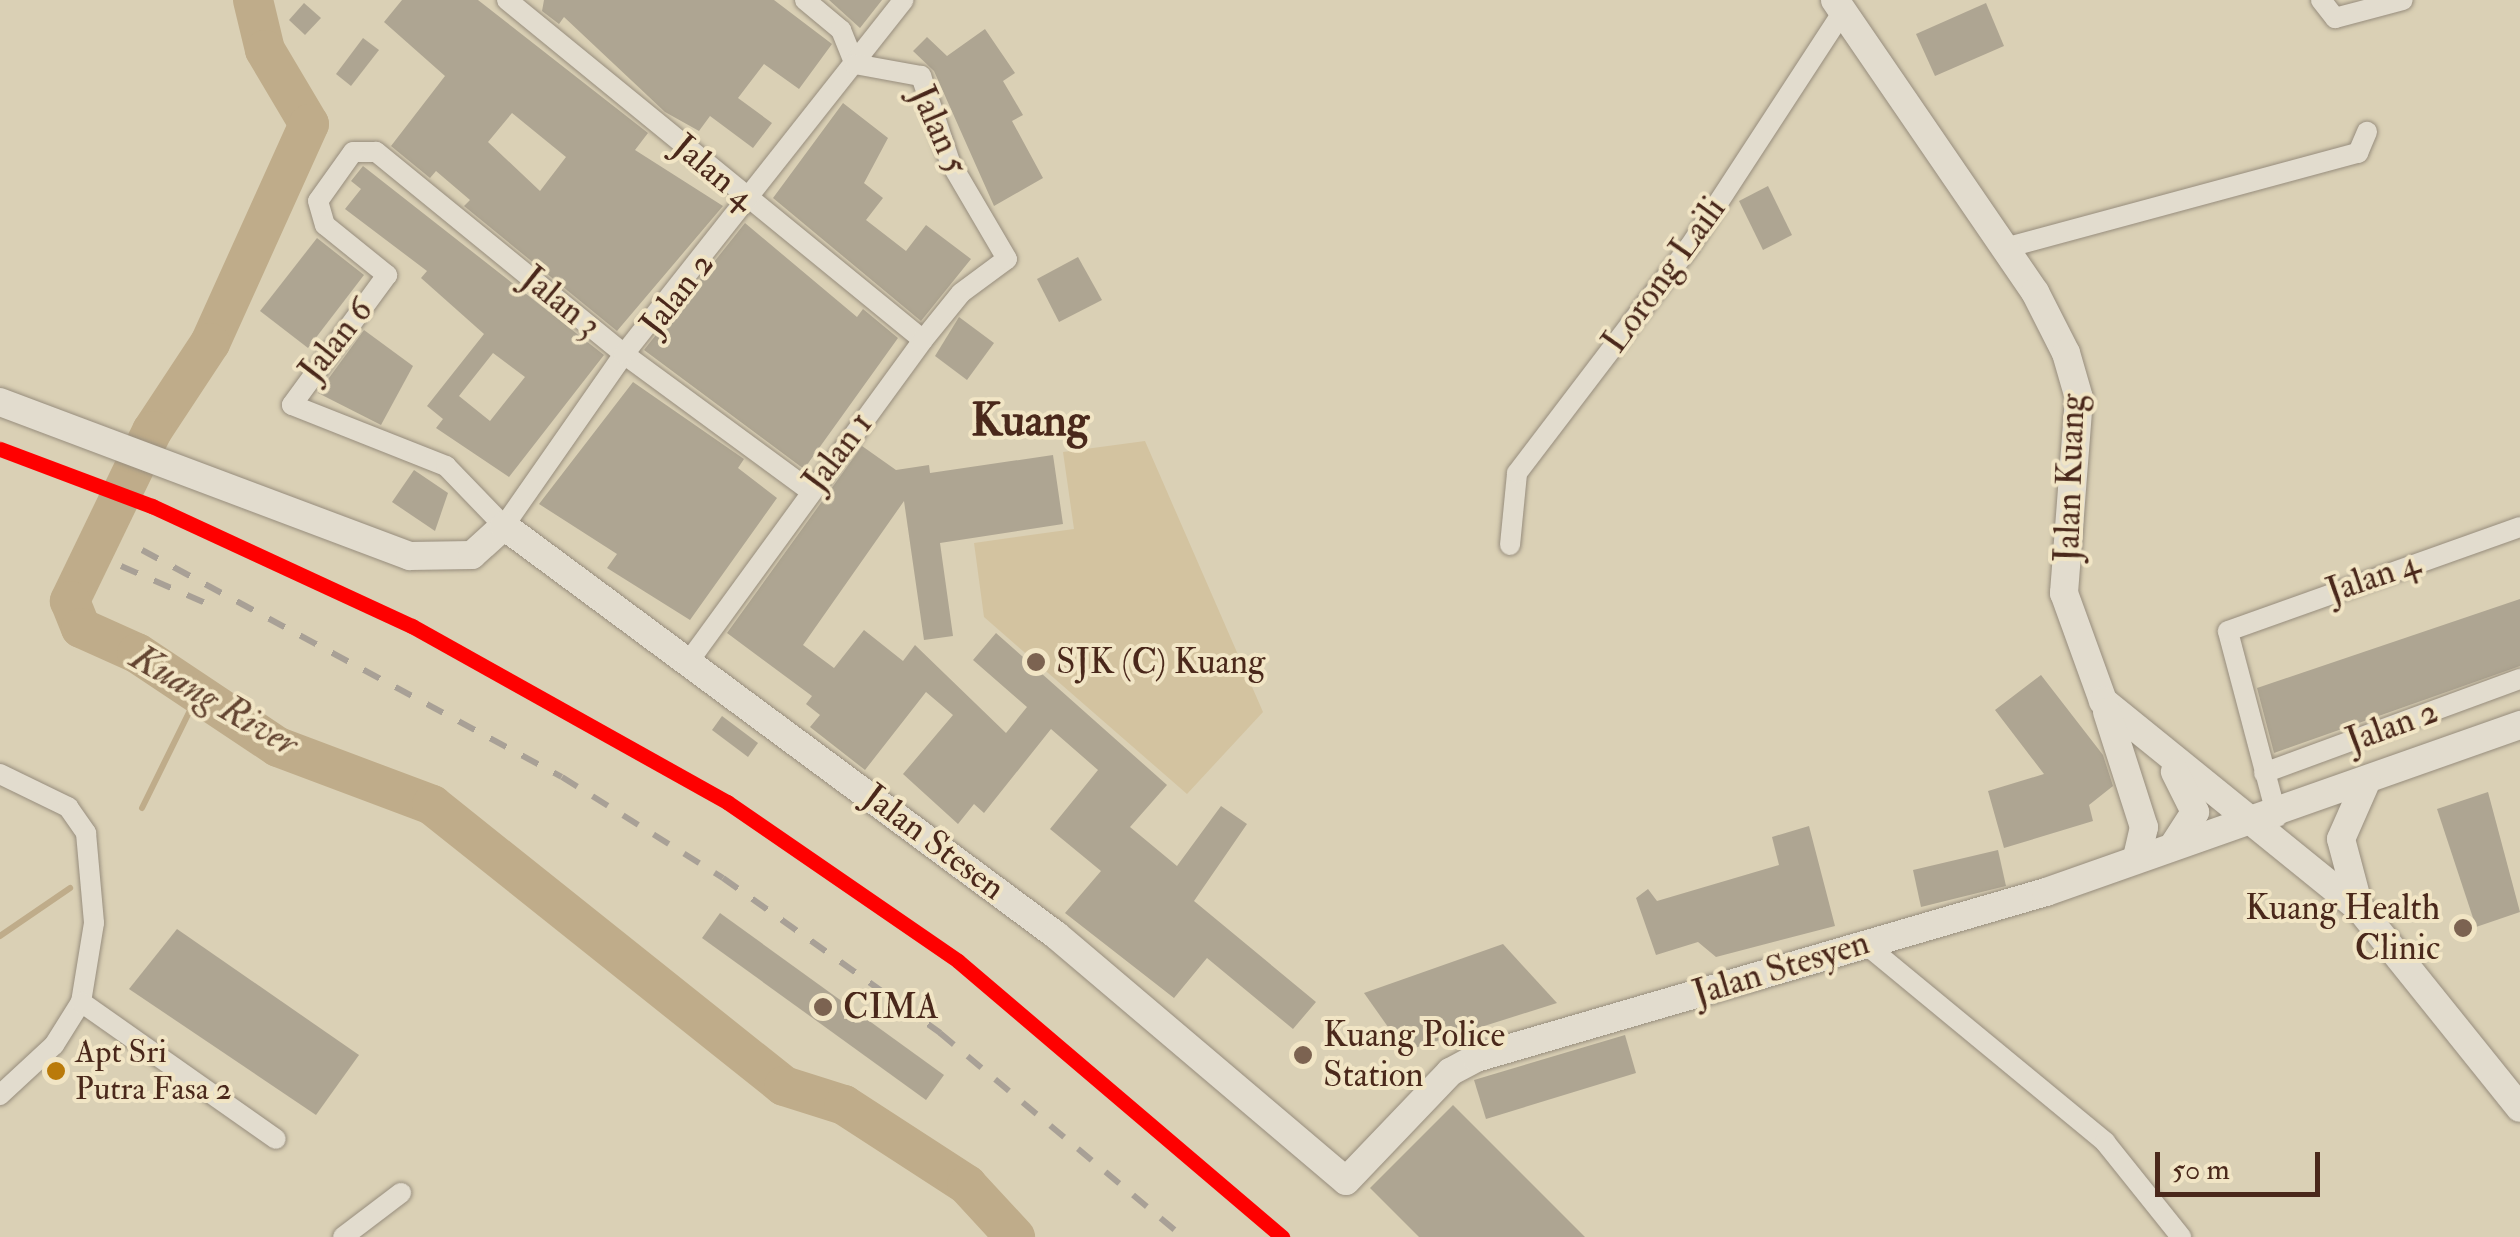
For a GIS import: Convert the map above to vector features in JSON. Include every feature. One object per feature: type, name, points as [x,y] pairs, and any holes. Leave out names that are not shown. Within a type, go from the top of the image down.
[{"type":"main road","name":"Jalan Kuang","points":[[1839,5],[2054,324],[2080,398],[2064,593],[2104,701],[2160,756],[2267,821],[2360,909]]},
{"type":"main road","points":[[0,402],[90,430],[410,556],[472,555],[504,526]]},
{"type":"main road","name":"Jalan Stesen","points":[[504,526],[1056,935],[1346,1181]]},
{"type":"main road","points":[[2104,701],[2144,828],[2137,858]]},
{"type":"main road","name":"Jalan Stesyen","points":[[1346,1181],[1450,1072],[1476,1058],[1864,943],[2175,843],[2267,821],[2520,725]]},
{"type":"main road","points":[[2160,756],[2194,803],[2175,843]]},
{"type":"main road","points":[[2368,780],[2340,839],[2360,909],[2520,1108]]},
{"type":"street","name":"Jalan 4","points":[[507,0],[923,340]]},
{"type":"street","points":[[805,0],[841,30],[854,64]]},
{"type":"street","name":"Jalan 2","points":[[504,526],[624,354],[749,201],[904,0]]},
{"type":"street","points":[[2321,0],[2335,18],[2403,0]]},
{"type":"street","name":"Lorong Laili","points":[[1510,546],[1517,474],[1690,246],[1839,5]]},
{"type":"street","name":"Jalan 5","points":[[854,64],[921,76],[950,162],[1006,259]]},
{"type":"street","points":[[2005,248],[2358,153],[2367,132]]},
{"type":"street","name":"Jalan 3","points":[[364,147],[624,354],[810,490]]},
{"type":"street","name":"Jalan 6","points":[[364,147],[344,160],[319,214],[386,275],[292,405],[446,466],[504,526]]},
{"type":"street","name":"Jalan 1","points":[[688,660],[923,340],[961,293],[1006,259]]},
{"type":"street","name":"Jalan 4","points":[[2264,774],[2228,630],[2520,527]]},
{"type":"street","name":"Jalan 2","points":[[2264,774],[2520,679]]},
{"type":"street","points":[[0,774],[68,808],[86,833],[94,923],[81,1002],[54,1045],[0,1095]]},
{"type":"street","points":[[2264,774],[2267,821]]},
{"type":"street","points":[[1864,943],[2105,1142],[2181,1237]]},
{"type":"street","points":[[81,1002],[276,1139]]},
{"type":"street","points":[[342,1237],[401,1193]]},
{"type":"shaded area","points":[[1145,441],[1263,712],[1187,794],[984,617],[974,543],[1074,529],[1063,452]]},
{"type":"building","points":[[402,0],[478,0],[648,133],[635,150],[723,206],[617,331],[464,206],[470,200],[436,171],[430,178],[391,146],[445,76],[384,22]],"holes":[[[512,113],[566,157],[540,191],[488,142]]]},
{"type":"building","points":[[544,0],[774,0],[832,44],[799,89],[764,64],[738,98],[772,123],[753,148],[710,116],[699,131],[665,112],[564,17],[559,24],[542,11]]},
{"type":"building","points":[[829,0],[882,0],[860,28]]},
{"type":"building","points":[[304,3],[321,18],[305,35],[289,20]]},
{"type":"building","points":[[1986,3],[2004,46],[1935,76],[1916,34]]},
{"type":"building","points":[[985,29],[1015,73],[1003,81],[1023,115],[1012,121],[1043,178],[994,206],[934,71],[913,51],[927,37],[947,56]]},
{"type":"building","points":[[363,38],[379,50],[351,86],[336,74]]},
{"type":"building","points":[[843,103],[888,138],[864,183],[883,198],[866,220],[906,251],[926,225],[971,259],[921,321],[773,198]]},
{"type":"building","points":[[363,166],[604,355],[509,477],[436,428],[443,419],[427,406],[484,334],[421,278],[427,271],[345,209],[361,189],[351,181]],"holes":[[[493,353],[525,377],[490,421],[459,396]]]},
{"type":"building","points":[[1768,186],[1792,235],[1763,250],[1739,201]]},
{"type":"building","points":[[745,223],[857,317],[863,309],[898,338],[804,469],[644,350]]},
{"type":"building","points":[[317,238],[364,275],[308,348],[260,311]]},
{"type":"building","points":[[1078,257],[1102,300],[1059,322],[1037,279]]},
{"type":"building","points":[[959,317],[994,343],[967,380],[935,356]]},
{"type":"building","points":[[364,330],[413,366],[381,425],[318,393]]},
{"type":"building","points":[[633,382],[744,459],[738,468],[777,498],[690,620],[607,568],[617,554],[539,504]]},
{"type":"building","points":[[862,446],[896,470],[929,465],[930,473],[1053,455],[1063,524],[940,543],[953,636],[924,640],[904,501],[803,645],[834,668],[864,630],[903,661],[915,645],[1006,733],[1027,707],[973,660],[996,633],[1167,785],[1130,827],[1177,866],[1221,806],[1247,824],[1194,901],[1316,1002],[1293,1029],[1207,958],[1174,998],[1065,913],[1101,871],[1050,829],[1098,770],[1051,729],[984,813],[974,804],[958,824],[903,774],[953,715],[926,692],[865,770],[810,727],[820,715],[806,704],[812,696],[727,633]]},
{"type":"building","points":[[414,470],[448,493],[435,531],[392,502]]},
{"type":"building","points":[[2520,599],[2520,666],[2274,753],[2257,688]]},
{"type":"building","points":[[2041,675],[2103,755],[2113,786],[2089,805],[2093,821],[2004,848],[1988,791],[2044,774],[1995,710]]},
{"type":"building","points":[[722,716],[758,743],[748,757],[712,730]]},
{"type":"building","points":[[2488,792],[2520,912],[2476,927],[2437,809]]},
{"type":"building","points":[[1809,826],[1835,926],[1716,957],[1698,942],[1656,955],[1636,898],[1648,889],[1657,901],[1779,865],[1772,837]]},
{"type":"building","points":[[1998,850],[2006,886],[1921,907],[1913,870]]},
{"type":"building","name":"CIMA","points":[[720,913],[944,1075],[926,1100],[702,938]]},
{"type":"building","points":[[177,929],[359,1055],[316,1115],[129,989]]},
{"type":"building","points":[[1503,944],[1557,1003],[1405,1051],[1364,993]]},
{"type":"building","points":[[1625,1035],[1636,1073],[1486,1119],[1474,1080]]},
{"type":"building","points":[[1453,1105],[1585,1237],[1419,1237],[1370,1188]]},
{"type":"waterway","name":"Kuang River","points":[[253,0],[265,50],[309,124],[210,343],[152,431],[70,601],[81,628],[137,653],[278,747],[432,805],[784,1086],[844,1105],[967,1185],[1015,1237]]},
{"type":"waterway","points":[[142,808],[199,692]]},
{"type":"waterway","points":[[0,936],[70,888]]},
{"type":"railway","points":[[142,550],[562,777],[723,878],[940,1033],[1183,1237]]},
{"type":"railway","points":[[121,566],[212,606]]},
{"type":"rail line","name":"2","points":[[0,449],[152,506],[412,626],[727,802],[958,961],[1282,1237]]},
{"type":"place","name":"SJK (C) Kuang","points":[[1036,662]]},
{"type":"place","name":"Kuang Health Clinic","points":[[2463,928]]},
{"type":"place","name":"CIMA","points":[[823,1007]]},
{"type":"place","name":"Kuang Police Station","points":[[1303,1055]]},
{"type":"place","name":"Apt Sri Putra Fasa 2","points":[[56,1071]]},
{"type":"district","name":"Kuang","points":[[1030,422]]}]
